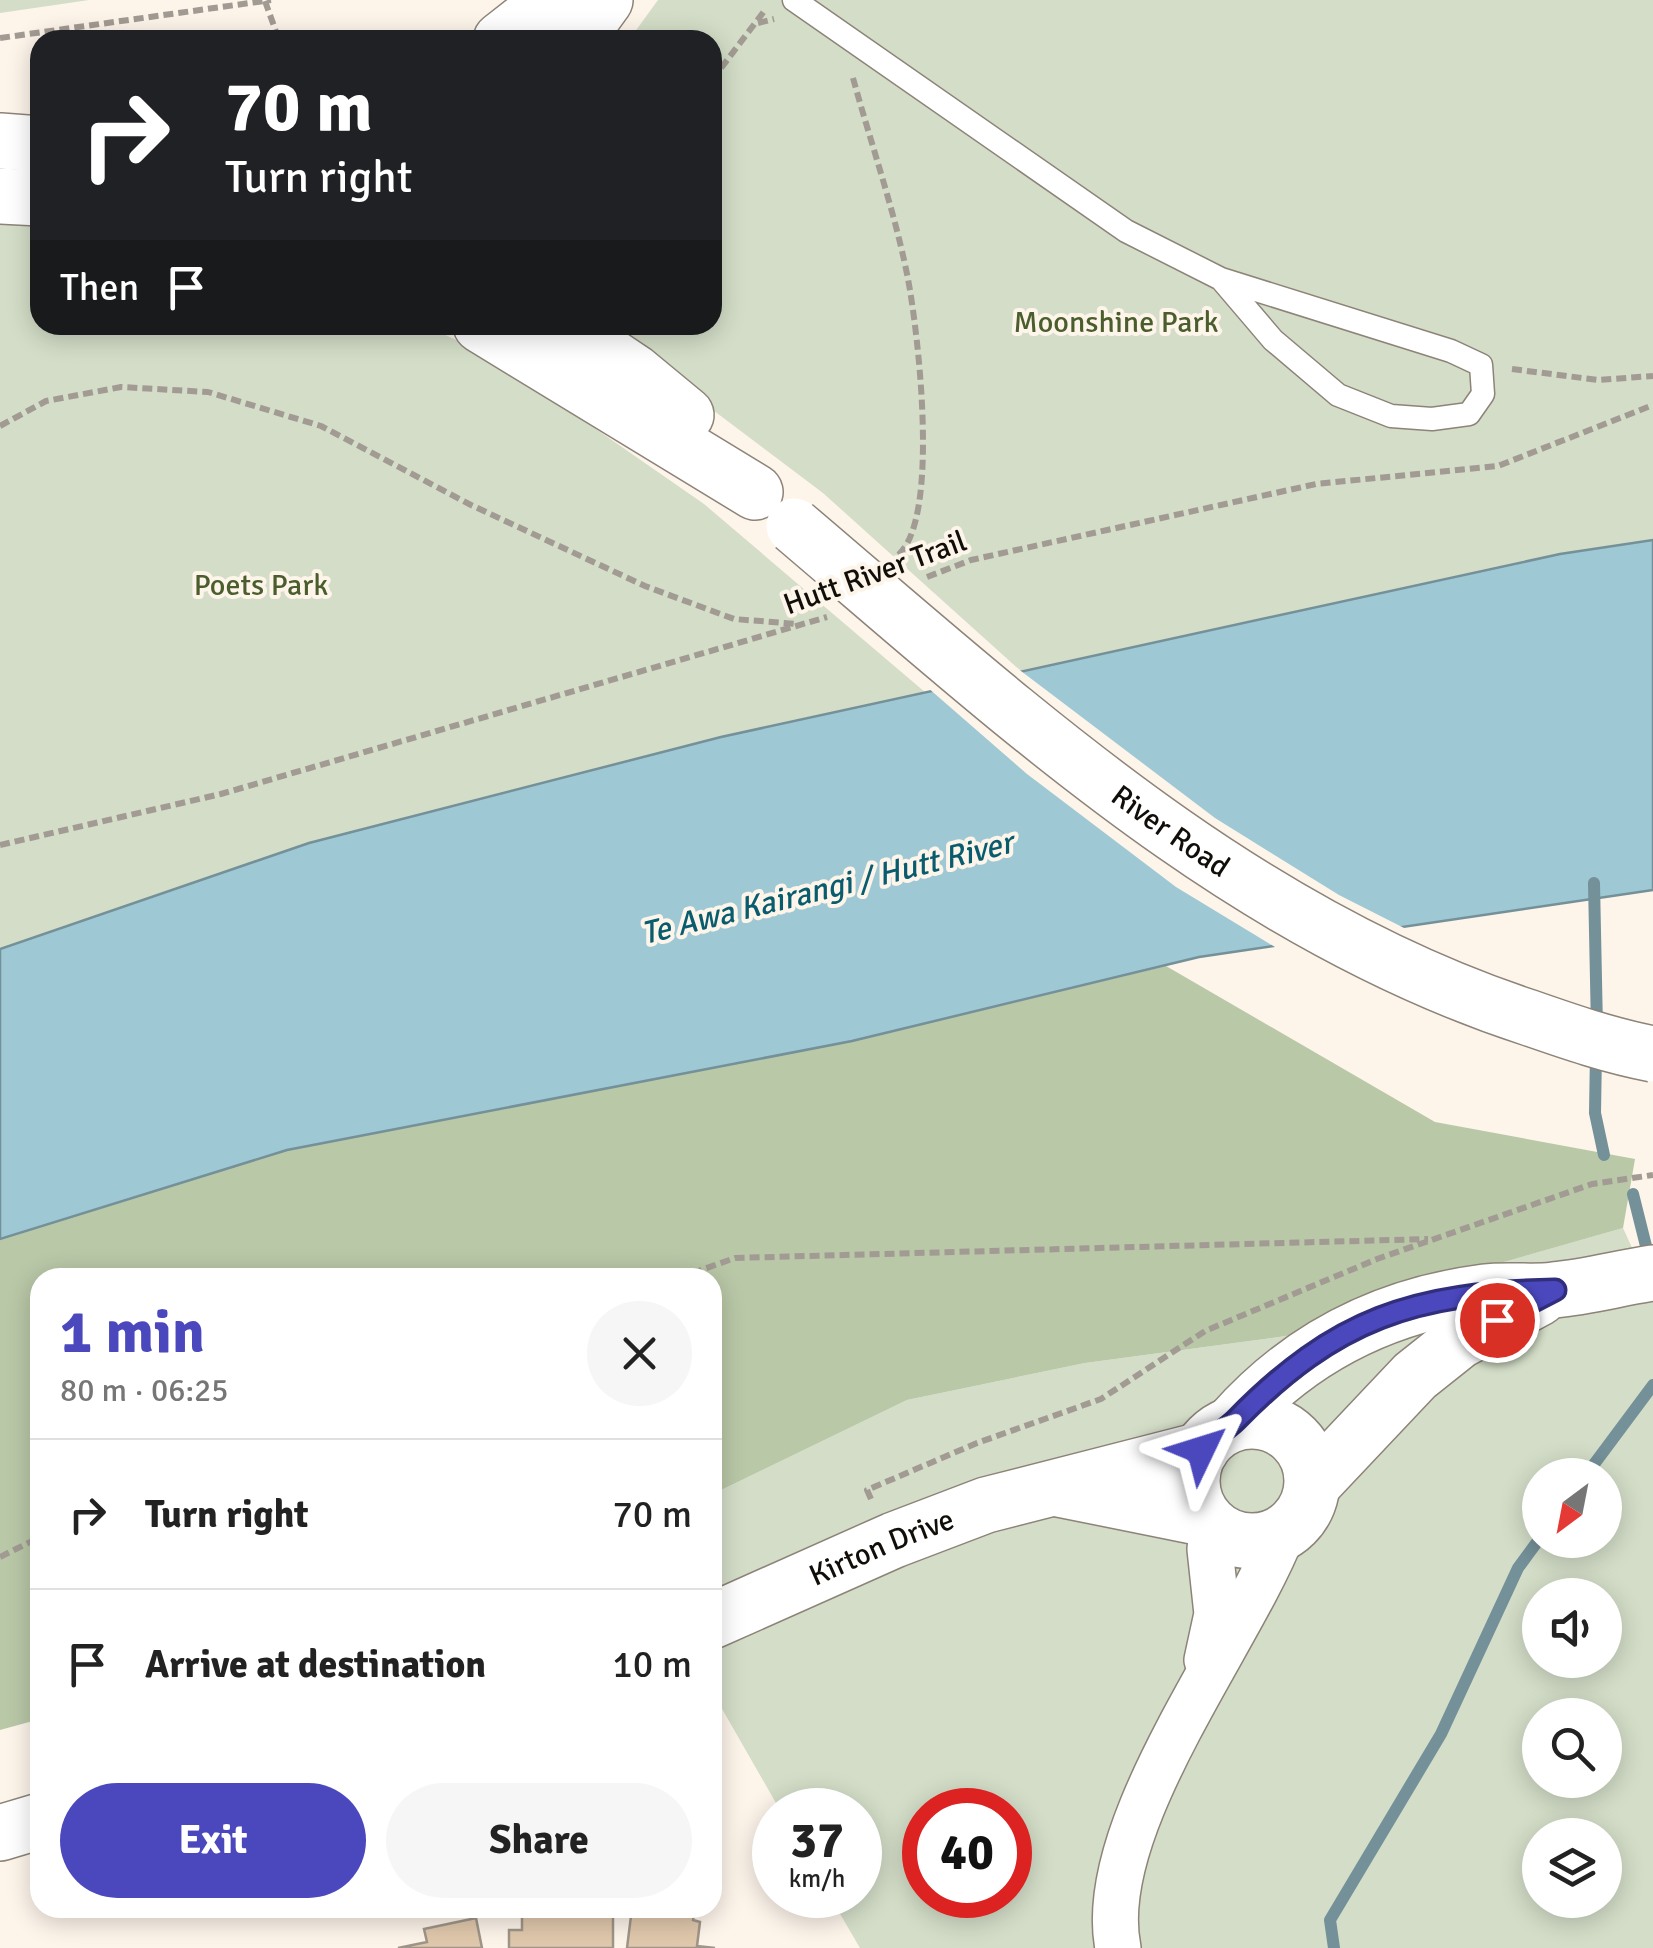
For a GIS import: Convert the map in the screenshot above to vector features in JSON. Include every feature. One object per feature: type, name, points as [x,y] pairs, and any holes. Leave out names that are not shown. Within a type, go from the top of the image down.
[{"type":"main road","points":[[513,30],[552,0]]},
{"type":"main road","points":[[583,30],[605,0]]},
{"type":"main road","points":[[0,140],[30,143]]},
{"type":"main road","points":[[0,196],[30,198]]},
{"type":"main road","name":"River Road","points":[[497,335],[774,509]]},
{"type":"main road","name":"River Road","points":[[578,335],[680,409],[774,509],[1092,777],[1230,876],[1360,950],[1424,979],[1492,1006],[1653,1054]]},
{"type":"main road","points":[[1216,1437],[1271,1424],[1289,1432],[1302,1446],[1313,1484],[1309,1504],[1282,1534],[1246,1541],[1208,1523],[1192,1483],[1216,1437],[1295,1362],[1363,1325],[1402,1310],[1473,1294],[1575,1286],[1653,1273]]},
{"type":"main road","points":[[1313,1484],[1415,1376],[1459,1341],[1575,1286]]},
{"type":"main road","name":"Kirton Drive","points":[[722,1616],[986,1504],[1054,1488],[1216,1437]]},
{"type":"main road","name":"Kirton Drive","points":[[1054,1488],[1208,1523]]},
{"type":"main road","points":[[0,1833],[30,1823]]},
{"type":"street","points":[[1203,1677],[1217,1614],[1208,1523]]},
{"type":"street","points":[[1118,1948],[1119,1880],[1139,1819],[1203,1677],[1239,1627],[1282,1534]]},
{"type":"lane","points":[[794,0],[1126,231],[1221,279],[1452,350],[1481,365],[1483,394],[1468,414],[1432,419],[1391,416],[1338,395],[1273,340],[1221,279]]},
{"type":"path","points":[[56,30],[268,0],[276,30]]},
{"type":"path","points":[[722,68],[758,23],[775,18],[790,28]]},
{"type":"path","points":[[0,38],[30,34]]},
{"type":"path","points":[[850,66],[908,278],[920,376],[924,464],[913,531],[902,552],[887,564]]},
{"type":"path","points":[[1481,365],[1598,380],[1653,376]]},
{"type":"path","points":[[0,426],[46,401],[122,387],[208,392],[321,426],[471,505],[645,586],[734,619],[808,624],[824,612]]},
{"type":"path","name":"Hutt River Trail","points":[[916,582],[970,560],[1316,484],[1498,466],[1653,405]]},
{"type":"path","name":"Hutt River Trail","points":[[0,845],[221,794],[743,639],[808,624],[844,610]]},
{"type":"path","points":[[894,1540],[866,1490],[977,1443],[1101,1399],[1205,1331],[1436,1239],[1592,1184],[1653,1175]]},
{"type":"path","points":[[706,1268],[735,1258],[1436,1239]]},
{"type":"path","points":[[0,1557],[30,1542]]},
{"type":"green space","points":[[0,0],[89,0],[0,13]]},
{"type":"green space","name":"Moonshine Park","points":[[658,0],[1653,0],[1653,540],[1560,554],[1022,672],[823,493],[613,335],[722,335],[722,30],[636,30]]},
{"type":"green space","name":"Poets Park","points":[[0,224],[30,225],[30,335],[445,335],[488,354],[704,504],[926,693],[721,737],[309,843],[0,949]]},
{"type":"green space","points":[[1166,966],[1435,1122],[1635,1159],[1623,1228],[1385,1296],[1349,1317],[1286,1336],[1085,1363],[907,1400],[722,1490],[722,1268],[30,1268],[30,1722],[0,1730],[0,1239],[287,1150],[852,1041]]},
{"type":"green space","points":[[1623,1228],[1653,1294],[1653,1948],[860,1948],[842,1918],[882,1918],[882,1788],[767,1788],[722,1709],[722,1490],[907,1400],[1085,1363],[1286,1336],[1385,1296]]},
{"type":"water","name":"Te Awa Kairangi / Hutt River","points":[[1653,540],[1653,890],[1199,957],[852,1041],[287,1150],[0,1239],[0,949],[309,843],[721,737],[1560,554]]},
{"type":"pier","points":[[1017,668],[1215,818],[1339,895],[1410,931],[1280,950],[1176,887],[1027,774],[927,687]]},
{"type":"building","points":[[476,1918],[482,1948],[398,1948],[427,1942],[424,1929]]},
{"type":"building","points":[[522,1918],[613,1918],[613,1948],[509,1948],[509,1930],[522,1930]]},
{"type":"building","points":[[631,1918],[693,1918],[700,1922],[697,1946],[715,1948],[627,1948]]},
{"type":"waterway","points":[[1594,883],[1597,1028]]},
{"type":"waterway","points":[[1596,1053],[1595,1113],[1604,1155]]},
{"type":"waterway","points":[[1633,1194],[1649,1258]]},
{"type":"waterway","points":[[1599,1458],[1653,1385]]},
{"type":"waterway","points":[[1334,1948],[1330,1920],[1441,1734],[1525,1558]]},
{"type":"route","points":[[1201,1450],[1295,1362],[1363,1325],[1402,1310],[1487,1292],[1555,1290],[1497,1320]]}]
